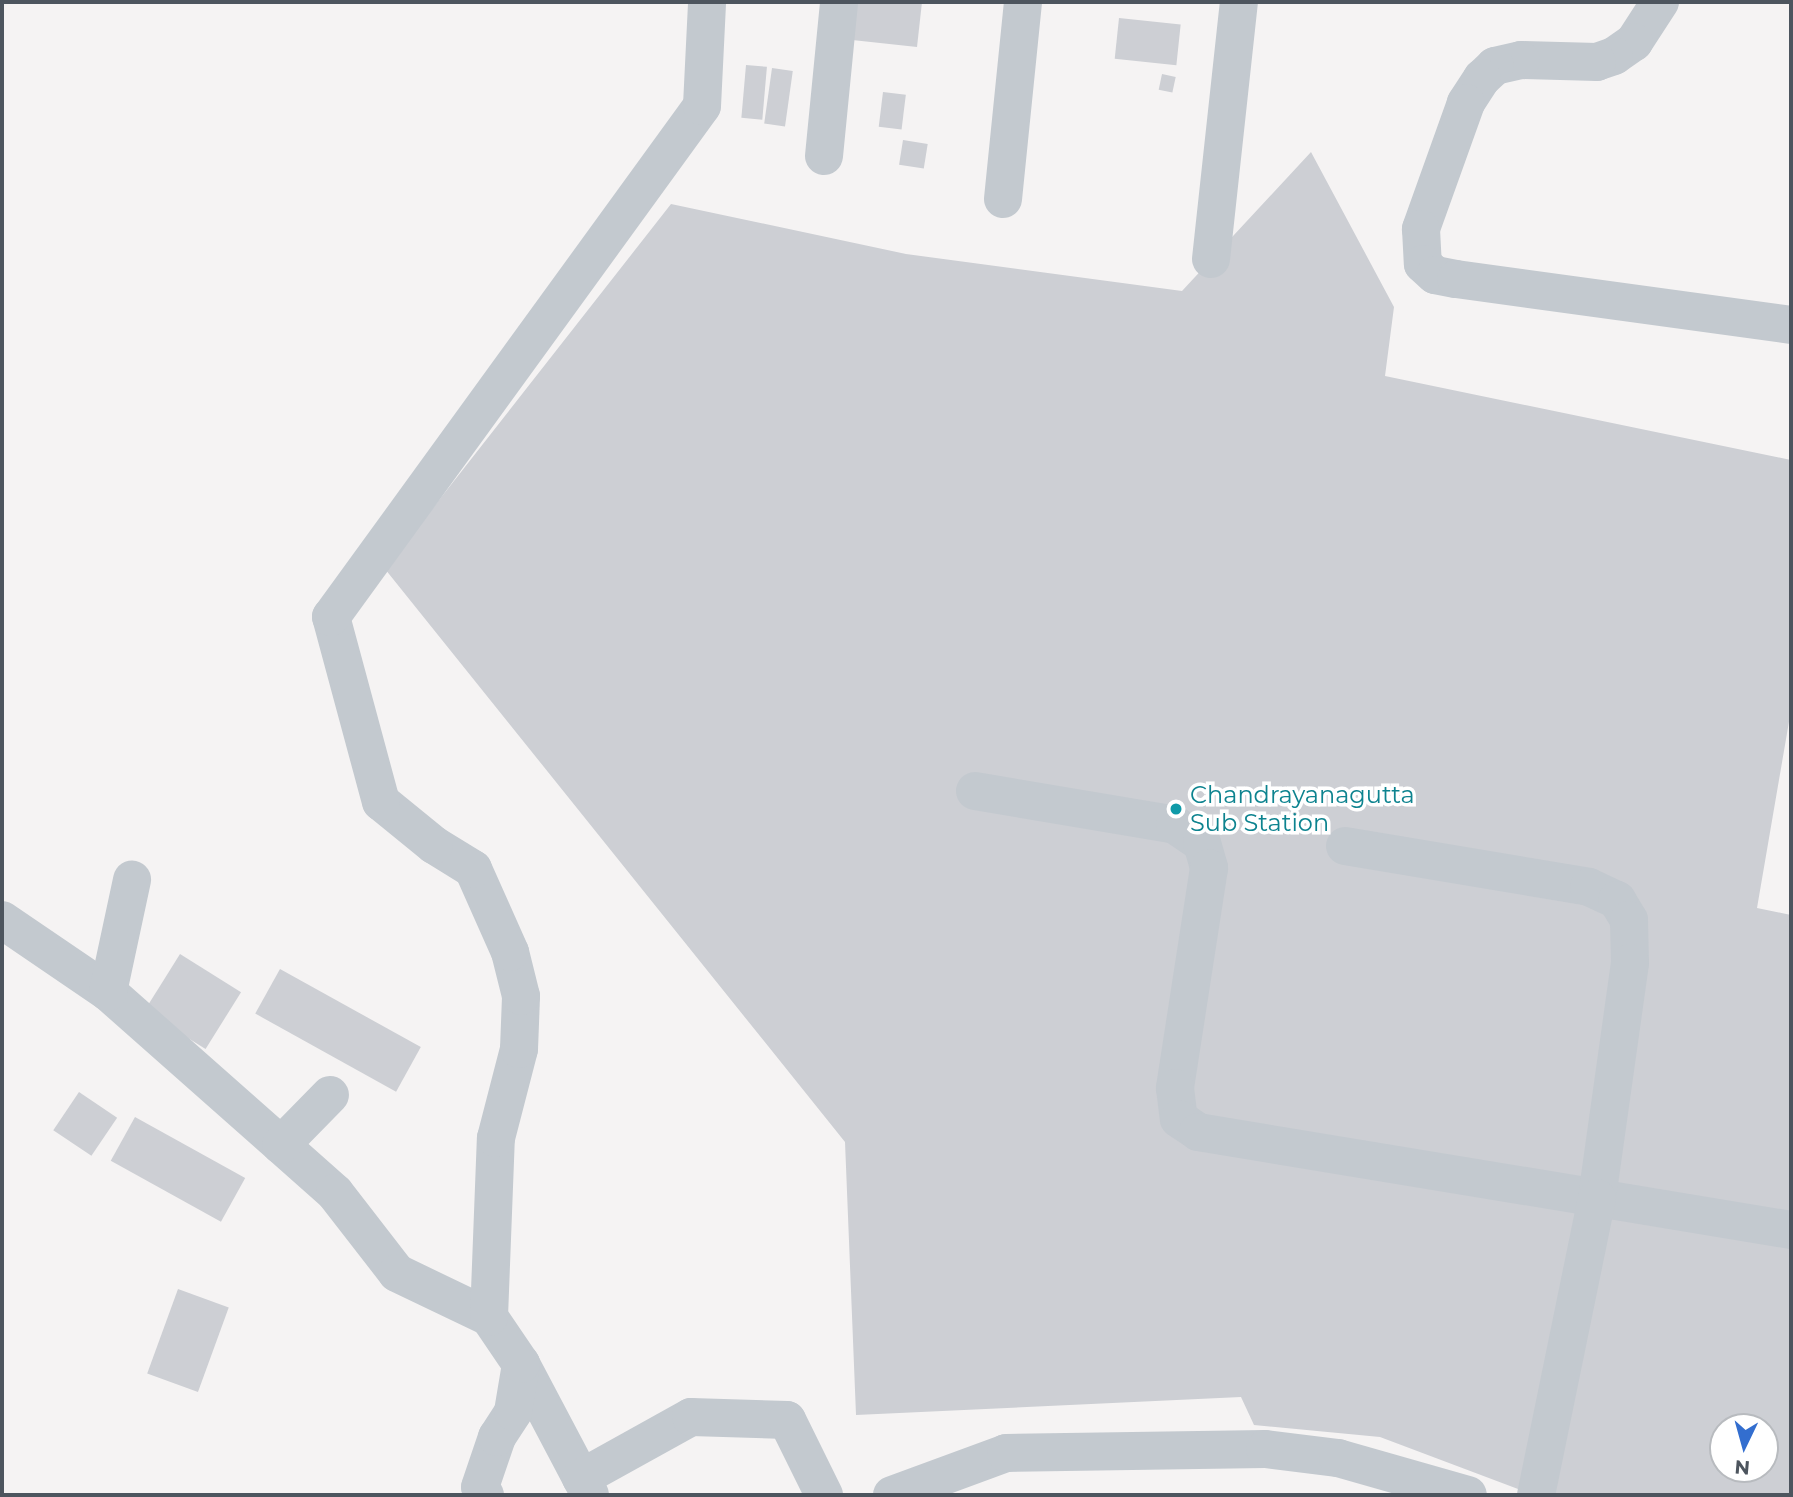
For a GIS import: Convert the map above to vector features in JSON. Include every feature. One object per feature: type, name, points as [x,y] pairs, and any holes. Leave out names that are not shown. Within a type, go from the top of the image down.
[{"type":"street","points":[[489,1317],[496,1138],[519,1049],[521,996],[510,953],[473,869],[434,845],[381,802],[331,617],[702,106],[707,2]]},
{"type":"street","points":[[824,156],[839,2]]},
{"type":"street","points":[[1003,199],[1023,2]]},
{"type":"street","points":[[1211,259],[1239,2]]},
{"type":"street","points":[[1660,2],[1634,42],[1614,56],[1597,62],[1521,60],[1495,65],[1482,78],[1466,103],[1421,229],[1423,264],[1435,275],[1456,279],[1791,325]]},
{"type":"street","points":[[975,790],[1175,825],[1202,843],[1209,868],[1175,1088],[1179,1119],[1198,1132],[1791,1230]]},
{"type":"street","points":[[1345,846],[1589,887],[1617,900],[1629,920],[1630,963],[1597,1198],[1536,1495]]},
{"type":"street","points":[[108,992],[132,880]]},
{"type":"street","points":[[2,920],[108,992],[335,1193],[397,1273],[489,1317],[521,1364],[586,1486],[691,1417],[787,1420],[824,1495]]},
{"type":"street","points":[[281,1145],[330,1095]]},
{"type":"street","points":[[485,1495],[480,1488],[497,1437],[513,1412],[521,1364]]},
{"type":"street","points":[[892,1495],[1006,1453],[1204,1449],[1265,1449],[1338,1458],[1468,1495]]},
{"type":"building","points":[[848,2],[922,2],[917,47],[843,39]]},
{"type":"building","points":[[1119,18],[1181,24],[1176,65],[1115,59]]},
{"type":"building","points":[[746,65],[767,67],[762,120],[741,118]]},
{"type":"building","points":[[772,68],[793,71],[785,126],[764,123]]},
{"type":"building","points":[[1162,74],[1176,77],[1172,93],[1159,90]]},
{"type":"building","points":[[883,92],[906,95],[902,130],[879,127]]},
{"type":"building","points":[[903,140],[928,144],[924,169],[899,165]]},
{"type":"building","name":"Chandrayanagutta Sub Station","points":[[1311,152],[1394,307],[1385,376],[1791,460],[1791,710],[1757,908],[1791,915],[1791,1495],[1534,1495],[1380,1437],[1254,1425],[1241,1397],[856,1415],[845,1142],[385,569],[671,204],[906,254],[1182,291]]},
{"type":"building","points":[[180,954],[241,992],[206,1049],[144,1011]]},
{"type":"building","points":[[280,969],[421,1047],[396,1092],[255,1014]]},
{"type":"building","points":[[79,1092],[117,1118],[91,1156],[53,1130]]},
{"type":"building","points":[[135,1117],[245,1178],[221,1222],[111,1161]]},
{"type":"building","points":[[178,1289],[229,1307],[198,1392],[147,1374]]},
{"type":"place","name":"Chandrayanagutta Sub Station","points":[[1176,809]]}]
